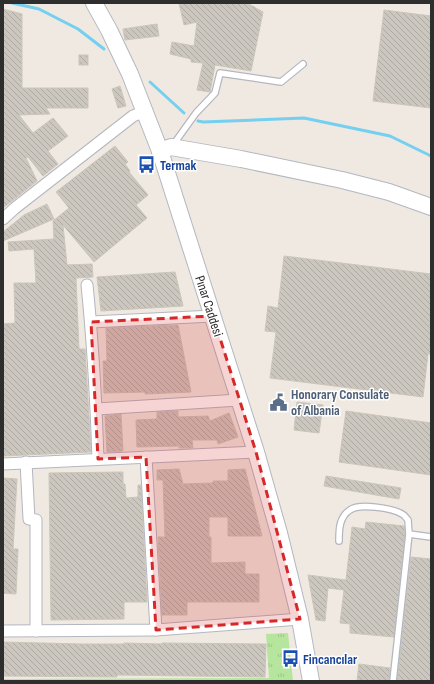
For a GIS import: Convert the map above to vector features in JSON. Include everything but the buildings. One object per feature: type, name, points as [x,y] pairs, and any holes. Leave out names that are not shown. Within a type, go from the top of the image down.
[{"type":"main road","name":"Pınar Caddesi","points":[[94,3],[124,62],[145,112],[166,149],[213,316],[256,452],[279,533],[300,619],[311,681]]},
{"type":"main road","points":[[166,149],[241,159],[342,180],[389,192],[431,207]]},
{"type":"main road","name":"Pınar Caddesi","points":[[300,619],[300,681]]},
{"type":"street","points":[[3,219],[133,116],[145,112]]},
{"type":"street","points":[[87,285],[97,409],[98,459]]},
{"type":"street","points":[[90,322],[213,316]]},
{"type":"street","points":[[97,409],[239,400]]},
{"type":"street","points":[[3,464],[256,452]]},
{"type":"street","points":[[146,458],[156,630]]},
{"type":"street","points":[[26,462],[29,519],[36,520],[36,631]]},
{"type":"street","points":[[3,631],[156,630],[300,619]]},
{"type":"lane","points":[[166,149],[215,93],[220,72],[281,82],[303,64]]},
{"type":"lane","points":[[339,541],[342,520],[350,510],[361,507],[389,509],[400,513],[408,520],[409,534],[393,681]]},
{"type":"lane","points":[[409,534],[431,537]]},
{"type":"highlighted area","points":[[213,316],[256,452],[300,619],[156,630],[146,457],[98,459],[91,322]]},
{"type":"green space","points":[[288,633],[293,681],[3,681],[3,679],[269,678],[266,634]]},
{"type":"waterway","points":[[12,3],[39,9],[78,29],[104,49]]},
{"type":"waterway","points":[[150,82],[184,113]]},
{"type":"waterway","points":[[198,121],[304,118],[390,136],[431,156]]},
{"type":"place","name":"Termak","points":[[147,165]]},
{"type":"place","name":"Honorary Consulate of Albania","points":[[278,402]]},
{"type":"place","name":"Fincancılar","points":[[290,659]]}]
